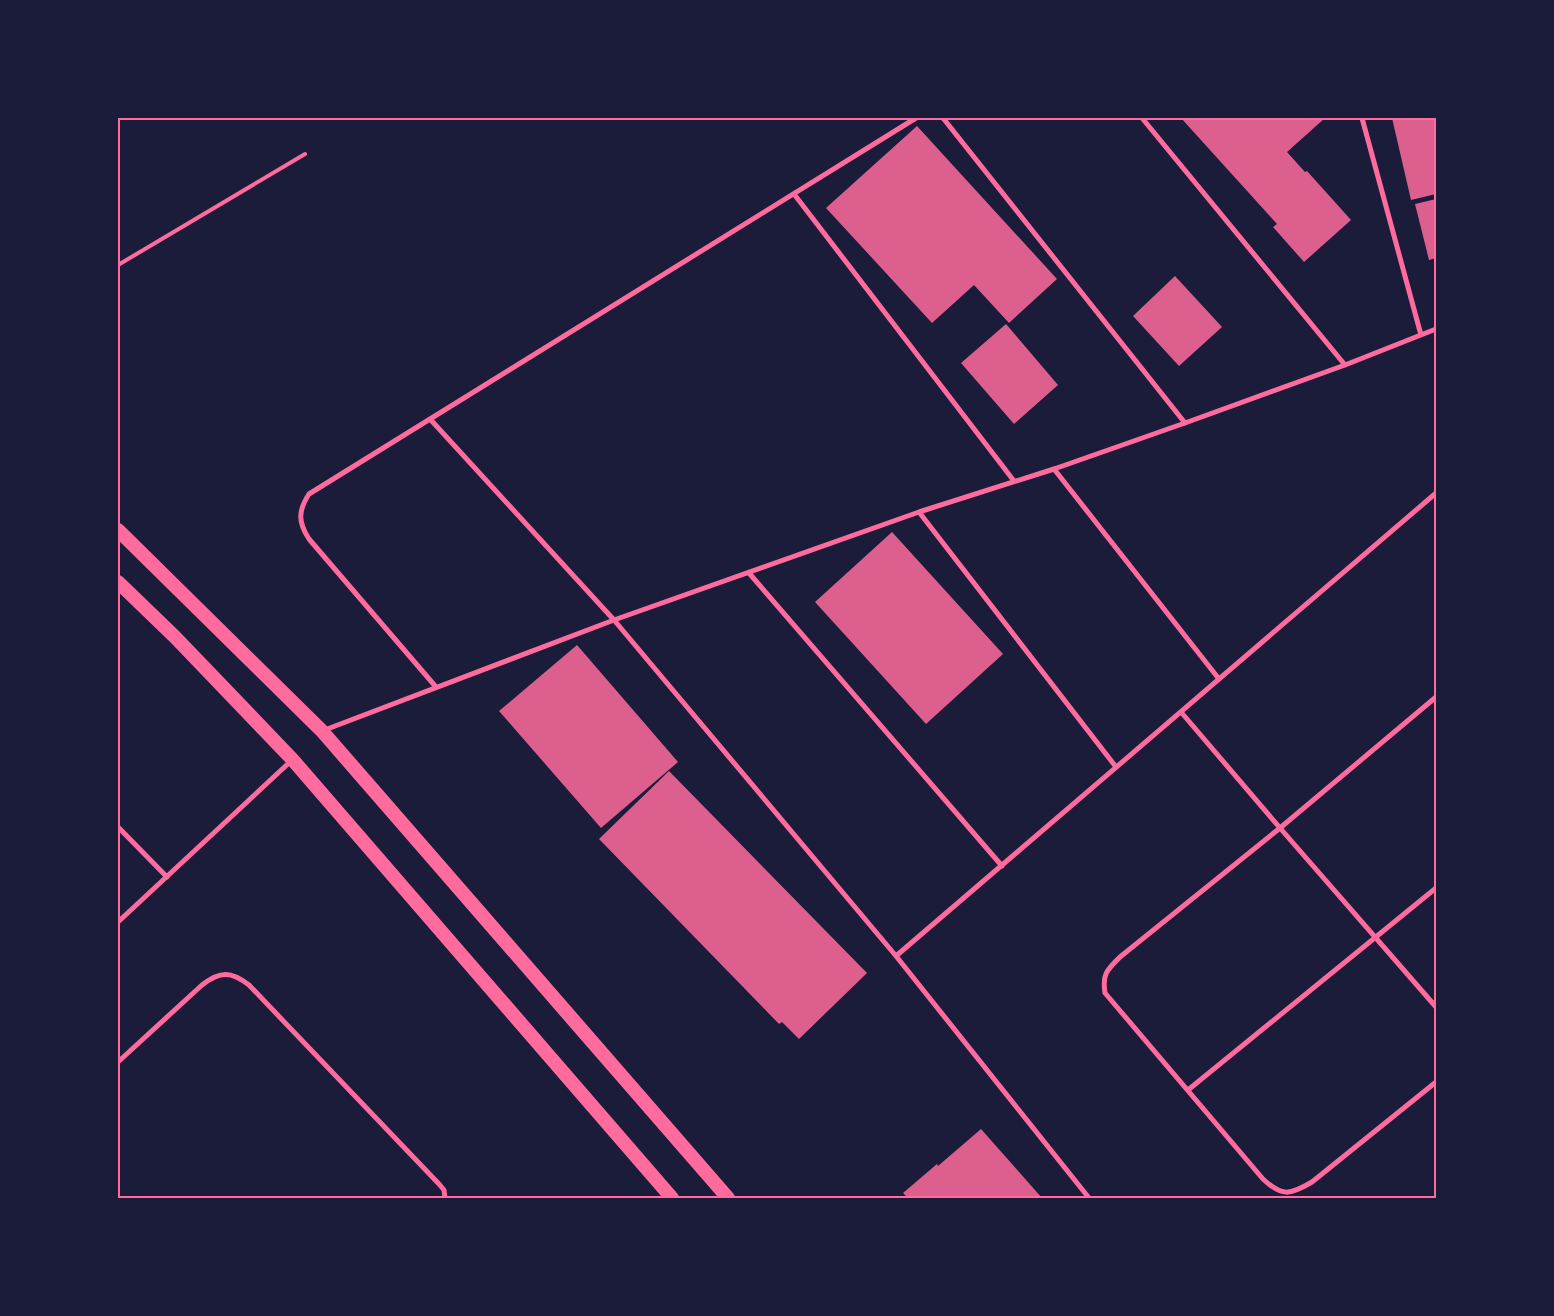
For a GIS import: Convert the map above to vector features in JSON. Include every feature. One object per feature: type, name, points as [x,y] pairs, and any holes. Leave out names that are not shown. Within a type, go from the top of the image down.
[{"type":"highway","points":[[118,530],[322,731],[728,1198]]},
{"type":"highway","points":[[118,582],[175,636],[292,760],[672,1198]]},
{"type":"street","points":[[436,687],[302,529],[300,517],[303,504],[309,494],[916,118]]},
{"type":"street","points":[[943,118],[1185,423]]},
{"type":"street","points":[[1142,118],[1345,365]]},
{"type":"street","points":[[1362,118],[1421,335]]},
{"type":"street","points":[[794,194],[1014,482]]},
{"type":"street","points":[[322,731],[614,620],[919,512],[1054,469],[1185,423],[1345,365],[1436,329]]},
{"type":"street","points":[[430,419],[614,620],[896,956],[1089,1198]]},
{"type":"street","points":[[1054,469],[1219,679]]},
{"type":"street","points":[[896,956],[1436,492]]},
{"type":"street","points":[[919,512],[1116,768]]},
{"type":"street","points":[[749,573],[1002,866]]},
{"type":"street","points":[[1436,697],[1280,828],[1120,957],[1108,969],[1103,981],[1105,993],[1274,1190],[1285,1192],[1297,1191],[1312,1182],[1436,1082]]},
{"type":"street","points":[[1181,712],[1436,1007]]},
{"type":"street","points":[[118,922],[292,760]]},
{"type":"street","points":[[118,827],[167,877]]},
{"type":"street","points":[[1188,1090],[1436,888]]},
{"type":"street","points":[[118,1062],[212,977],[225,974],[238,977],[249,985],[439,1184],[444,1190],[445,1198]]},
{"type":"lane","points":[[118,265],[305,154]]},
{"type":"building","points":[[1181,118],[1325,118],[1287,152],[1305,172],[1307,171],[1351,220],[1304,262],[1273,227],[1277,224]]},
{"type":"building","points":[[1392,118],[1436,118],[1436,194],[1411,200]]},
{"type":"building","points":[[917,126],[1057,279],[1009,323],[974,285],[932,323],[826,208]]},
{"type":"building","points":[[1436,199],[1436,258],[1429,260],[1415,204]]},
{"type":"building","points":[[1175,276],[1222,327],[1179,366],[1133,316]]},
{"type":"building","points":[[1006,324],[1058,385],[1014,424],[961,363]]},
{"type":"building","points":[[892,532],[1003,654],[926,724],[815,602]]},
{"type":"building","points":[[577,645],[678,762],[601,828],[499,711]]},
{"type":"building","points":[[669,771],[867,973],[799,1039],[782,1022],[779,1024],[599,839]]},
{"type":"building","points":[[981,1129],[1042,1198],[908,1198],[903,1193],[937,1164],[938,1166]]}]
